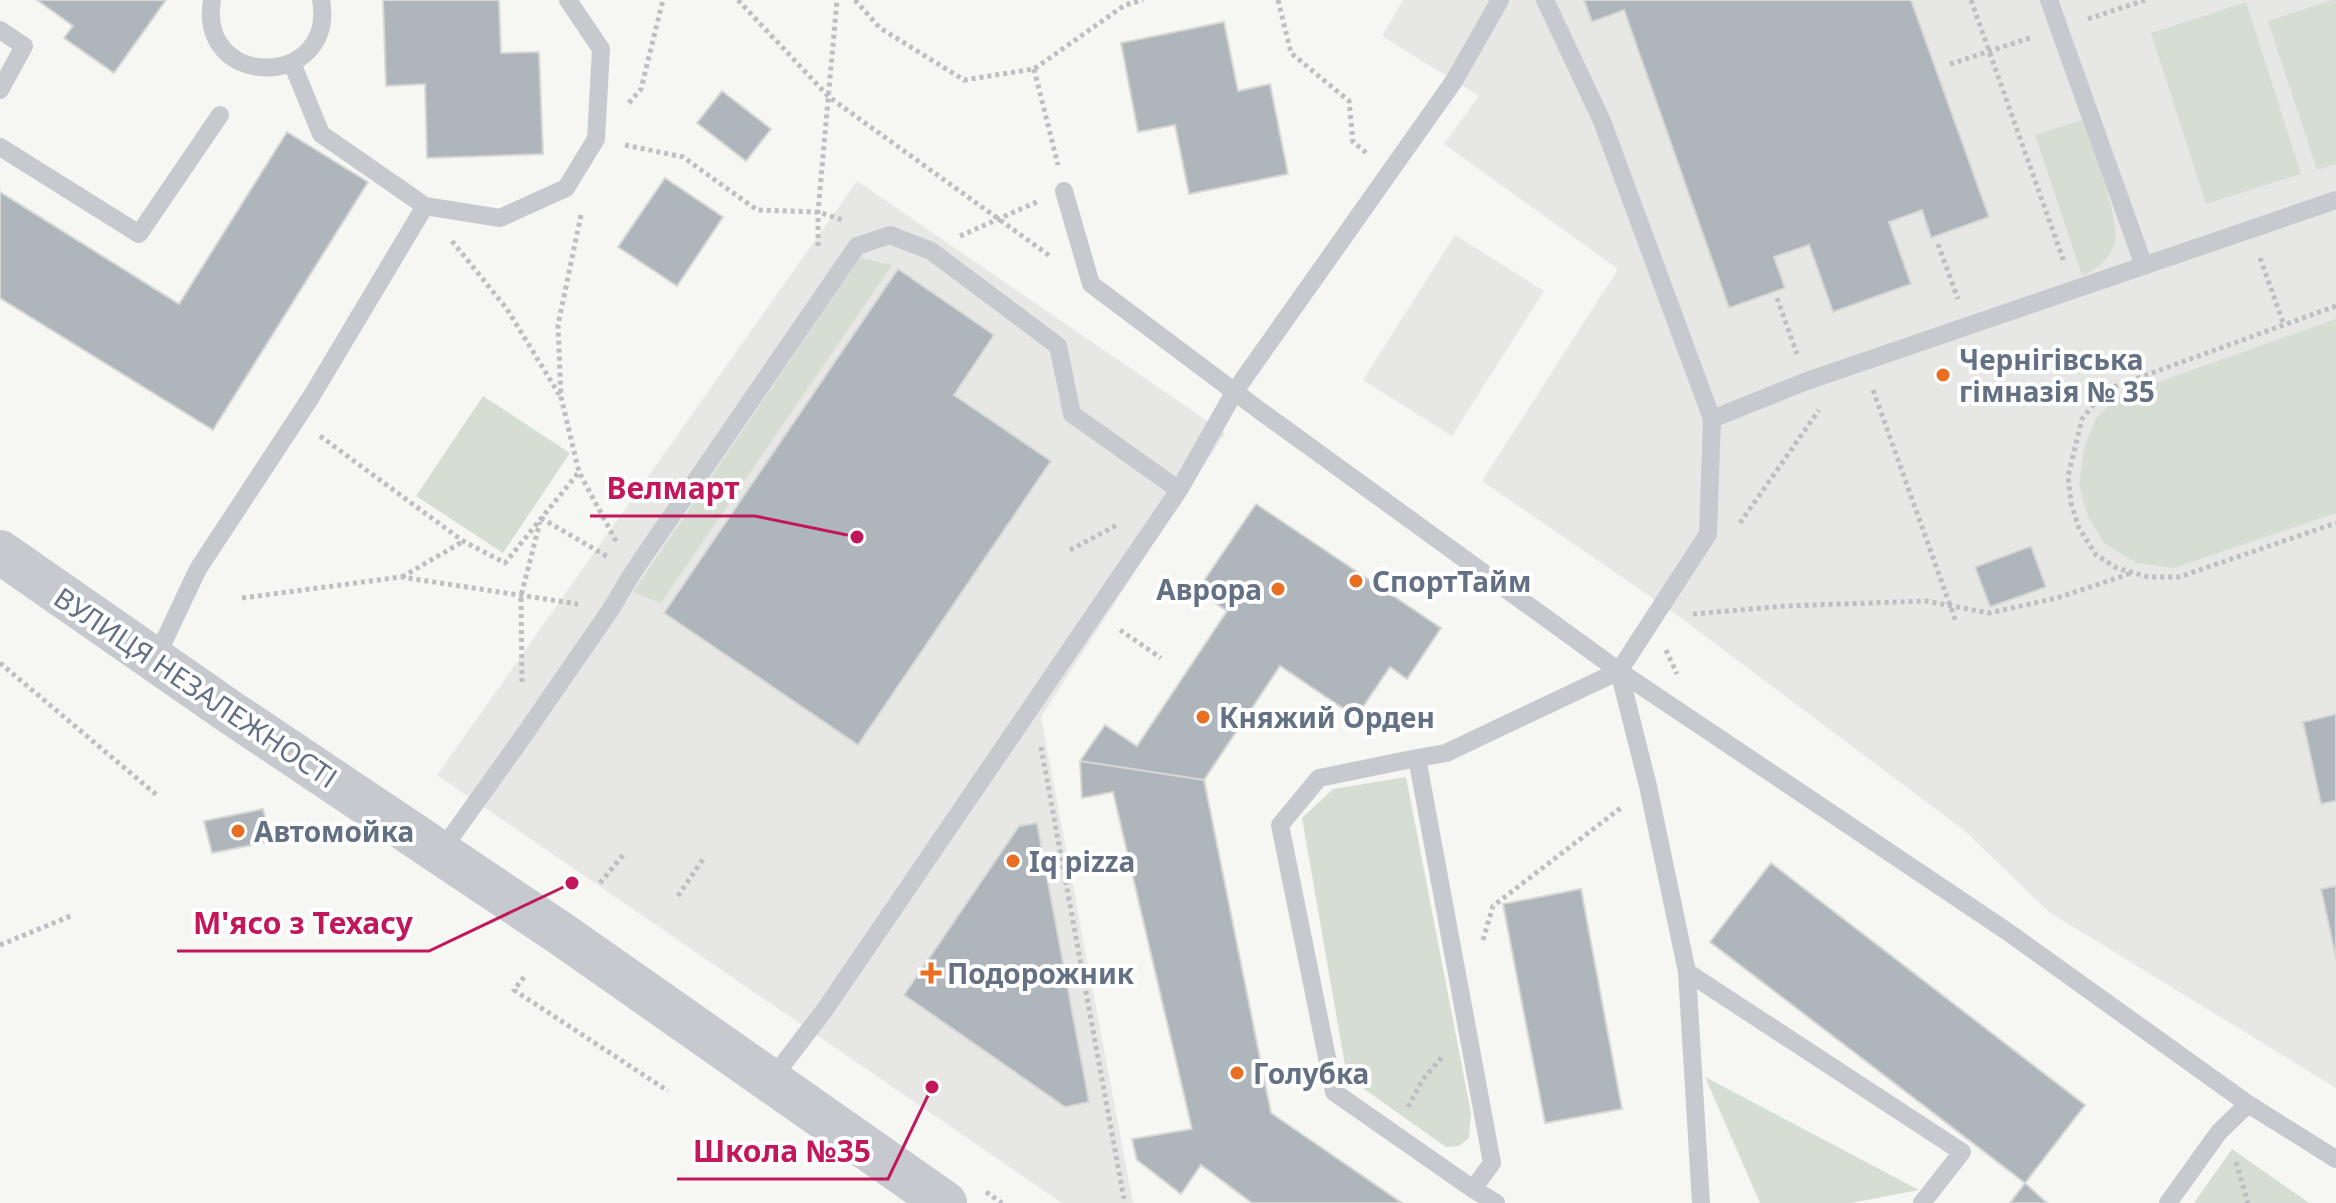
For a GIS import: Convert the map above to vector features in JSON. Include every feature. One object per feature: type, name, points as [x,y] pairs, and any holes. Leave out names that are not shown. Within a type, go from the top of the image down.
[{"type":"street","name":"ВУЛИЦЯ НЕЗАЛЕЖНОСТІ","points":[[0,552],[439,854],[560,933],[945,1203]]},
{"type":"lane","points":[[212,0],[210,14],[213,33],[223,49],[238,62],[255,68],[274,68],[292,63],[307,52],[323,21],[321,0]]},
{"type":"lane","points":[[292,63],[321,134],[425,206],[500,218],[566,188],[596,139],[601,49],[568,0]]},
{"type":"lane","points":[[771,1080],[826,1008],[1179,490],[1235,391],[1454,81],[1500,0]]},
{"type":"lane","points":[[1496,1203],[1334,1092],[1280,825],[1319,778],[1446,753],[1619,671],[1708,534],[1712,419],[1602,121],[1545,0]]},
{"type":"lane","points":[[2049,0],[2144,266]]},
{"type":"lane","points":[[0,30],[24,46],[0,90]]},
{"type":"lane","points":[[0,147],[139,234],[220,115]]},
{"type":"lane","points":[[1064,191],[1091,284],[1619,671],[2008,932],[2248,1104],[2336,1159]]},
{"type":"lane","points":[[1712,419],[1807,381],[2336,200]]},
{"type":"lane","points":[[155,660],[198,569],[297,419],[425,206]]},
{"type":"lane","points":[[439,854],[611,609],[633,572],[857,246],[890,235],[931,251],[1058,346],[1072,414],[1179,490]]},
{"type":"lane","points":[[1619,671],[1648,786],[1687,972],[1701,1203]]},
{"type":"lane","points":[[1417,758],[1492,1163],[1473,1189]]},
{"type":"lane","points":[[1687,972],[1962,1152],[1922,1203]]},
{"type":"lane","points":[[2168,1203],[2219,1132],[2248,1104]]},
{"type":"path","points":[[633,572],[579,472],[561,397],[558,325],[596,139],[641,89],[663,0]]},
{"type":"path","points":[[738,0],[829,97],[1091,284]]},
{"type":"path","points":[[818,306],[818,212],[837,0]]},
{"type":"path","points":[[855,0],[880,28],[964,80],[1034,69],[1125,5],[1143,0]]},
{"type":"path","points":[[1278,0],[1291,53],[1349,101],[1353,142],[1389,171]]},
{"type":"path","points":[[1971,0],[2074,290]]},
{"type":"path","points":[[2091,18],[2145,0]]},
{"type":"path","points":[[1950,64],[2059,28]]},
{"type":"path","points":[[931,251],[996,218],[1064,191],[1034,69]]},
{"type":"path","points":[[596,139],[683,157],[757,210],[818,212],[890,235]]},
{"type":"path","points":[[425,206],[507,309],[561,397]]},
{"type":"path","points":[[1938,244],[1968,326]]},
{"type":"path","points":[[2262,265],[2284,325]]},
{"type":"path","points":[[1777,298],[1807,381]]},
{"type":"path","points":[[2336,306],[2105,390],[2082,419],[2068,476],[2079,528],[2096,555],[2117,568],[2148,577],[2179,577],[2336,523]]},
{"type":"path","points":[[1733,534],[1856,364]]},
{"type":"path","points":[[1856,364],[1956,622]]},
{"type":"path","points":[[297,419],[463,541],[505,563],[579,472]]},
{"type":"path","points":[[541,518],[633,572]]},
{"type":"path","points":[[522,738],[521,596],[541,518]]},
{"type":"path","points":[[401,577],[463,541]]},
{"type":"path","points":[[1692,614],[1786,606],[1926,601],[1989,613],[2057,598],[2133,573]]},
{"type":"path","points":[[242,598],[401,577],[611,609]]},
{"type":"path","points":[[1116,627],[1161,658]]},
{"type":"path","points":[[1664,643],[1680,682]]},
{"type":"path","points":[[0,663],[159,797]]},
{"type":"path","points":[[1040,744],[1124,1199]]},
{"type":"path","points":[[1463,1007],[1493,906],[1648,786]]},
{"type":"path","points":[[600,883],[624,854]]},
{"type":"path","points":[[678,896],[705,856]]},
{"type":"path","points":[[0,945],[73,915]]},
{"type":"path","points":[[524,977],[514,990],[668,1091]]},
{"type":"path","points":[[1396,1134],[1423,1079],[1467,1029]]},
{"type":"path","points":[[2219,1132],[2232,1149],[2248,1203]]},
{"type":"shaded area","name":"Чернігівська гімназія № 35","points":[[1403,0],[2336,0],[2336,1088],[2049,912],[1965,831],[1677,615],[1482,481],[1618,269],[1444,144],[1479,96],[1382,36]]},
{"type":"shaded area","points":[[2336,0],[2336,164],[2317,170],[2268,21]]},
{"type":"shaded area","points":[[2246,2],[2301,174],[2206,204],[2151,33]]},
{"type":"shaded area","points":[[2082,120],[2098,163],[2116,231],[2107,258],[2082,276],[2035,135]]},
{"type":"shaded area","points":[[857,181],[1225,433],[1041,717],[1133,1203],[1062,1203],[437,775]]},
{"type":"shaded area","points":[[1455,235],[1544,291],[1452,436],[1363,380]]},
{"type":"shaded area","points":[[860,258],[892,265],[661,603],[633,592]]},
{"type":"shaded area","points":[[2336,319],[2336,513],[2174,568],[2136,563],[2104,543],[2088,517],[2079,485],[2084,448],[2096,418],[2119,396]]},
{"type":"shaded area","points":[[483,396],[570,453],[503,553],[416,496]]},
{"type":"shaded area","points":[[1406,777],[1471,1113],[1469,1138],[1459,1146],[1446,1147],[1347,1077],[1302,818],[1333,789]]},
{"type":"shaded area","points":[[1705,1077],[1919,1190],[1851,1203],[1760,1203]]},
{"type":"shaded area","points":[[2232,1149],[2309,1203],[2194,1203]]},
{"type":"building","points":[[37,0],[166,0],[114,73],[64,38],[73,26]]},
{"type":"building","points":[[383,0],[499,0],[501,53],[539,52],[543,154],[427,158],[425,84],[386,86]]},
{"type":"building","points":[[1584,0],[1911,0],[1989,217],[1931,238],[1922,210],[1889,222],[1911,284],[1833,312],[1809,245],[1774,257],[1785,288],[1729,308],[1624,10],[1592,22]]},
{"type":"building","points":[[1224,22],[1238,91],[1270,84],[1288,174],[1189,194],[1175,125],[1138,132],[1121,43]]},
{"type":"building","points":[[722,91],[771,129],[746,161],[697,123]]},
{"type":"building","points":[[287,132],[368,182],[213,430],[0,298],[0,192],[179,304]]},
{"type":"building","points":[[665,178],[723,217],[677,286],[618,247]]},
{"type":"building","points":[[898,269],[994,335],[954,395],[1051,461],[858,745],[664,613]]},
{"type":"building","points":[[1256,504],[1441,628],[1407,679],[1390,667],[1356,717],[1280,666],[1204,780],[1080,761],[1105,725],[1137,746],[1227,611],[1197,591]]},
{"type":"building","points":[[2031,546],[2046,587],[1990,607],[1975,567]]},
{"type":"building","points":[[2336,714],[2336,801],[2321,804],[2303,722]]},
{"type":"building","points":[[1080,761],[1204,780],[1271,1113],[1402,1203],[1252,1203],[1201,1165],[1181,1194],[1137,1160],[1132,1139],[1192,1129],[1113,792],[1082,798]]},
{"type":"building","name":"Автомойка","points":[[263,809],[272,841],[212,853],[204,821]]},
{"type":"building","points":[[1037,823],[1089,1102],[1065,1107],[904,995],[1019,826]]},
{"type":"building","points":[[1771,863],[2085,1105],[2025,1183],[1710,942]]},
{"type":"building","points":[[2336,886],[2336,959],[2321,889]]},
{"type":"building","points":[[1581,889],[1622,1109],[1545,1123],[1503,904]]},
{"type":"building","points":[[2025,1183],[2047,1203],[2010,1203]]},
{"type":"place","name":"Чернігівська гімназія № 35","points":[[1943,375]]},
{"type":"place","name":"Велмарт","points":[[857,537]]},
{"type":"place","name":"СпортТайм","points":[[1356,581]]},
{"type":"place","name":"Аврора","points":[[1278,589]]},
{"type":"place","name":"Княжий Орден","points":[[1203,717]]},
{"type":"place","name":"Автомойка","points":[[238,831]]},
{"type":"place","name":"Iq pizza","points":[[1013,861]]},
{"type":"place","name":"М'ясо з Техасу","points":[[572,883]]},
{"type":"place","name":"Подорожник","points":[[931,973]]},
{"type":"place","name":"Голубка","points":[[1237,1073]]},
{"type":"place","name":"Школа №35","points":[[932,1087]]}]
